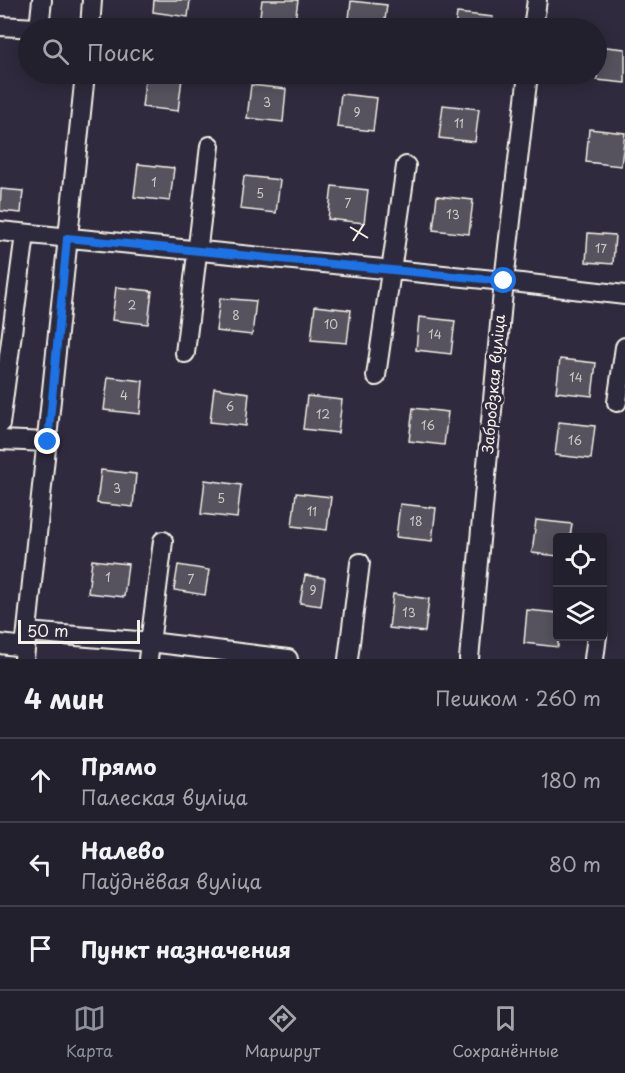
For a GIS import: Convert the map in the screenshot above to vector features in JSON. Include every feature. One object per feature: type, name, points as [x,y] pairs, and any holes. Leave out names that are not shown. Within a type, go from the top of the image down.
[{"type":"street","points":[[39,18],[42,0]]},
{"type":"street","points":[[91,18],[92,0]]},
{"type":"street","points":[[534,18],[537,0]]},
{"type":"street","points":[[0,26],[18,27]]},
{"type":"street","points":[[26,646],[84,84]]},
{"type":"street","name":"Забродзкая вуліца","points":[[469,659],[504,281],[527,84]]},
{"type":"street","points":[[185,353],[210,146]]},
{"type":"street","points":[[376,376],[406,166]]},
{"type":"street","points":[[0,231],[504,281],[625,296]]},
{"type":"street","points":[[0,424],[25,234]]},
{"type":"street","points":[[617,402],[625,347]]},
{"type":"street","points":[[0,440],[48,442]]},
{"type":"street","points":[[149,651],[163,542]]},
{"type":"street","points":[[348,659],[360,563]]},
{"type":"street","points":[[594,659],[596,641]]},
{"type":"street","points":[[0,644],[288,659]]},
{"type":"building","points":[[154,0],[190,0],[188,17],[153,12]]},
{"type":"building","points":[[262,0],[298,0],[295,18],[260,18]]},
{"type":"building","points":[[351,1],[387,5],[385,18],[349,18]]},
{"type":"building","points":[[457,13],[493,17],[493,18],[456,18]]},
{"type":"building","points":[[607,47],[625,49],[625,83],[607,81]]},
{"type":"building","points":[[145,84],[181,84],[178,111],[142,107]]},
{"type":"building","points":[[251,85],[286,89],[283,122],[247,118]]},
{"type":"building","points":[[341,94],[377,98],[373,131],[337,127]]},
{"type":"building","points":[[443,105],[479,109],[475,142],[439,138]]},
{"type":"building","points":[[589,129],[625,133],[621,166],[586,162]]},
{"type":"building","points":[[138,164],[174,168],[170,201],[134,197]]},
{"type":"building","points":[[244,176],[280,180],[276,213],[240,209]]},
{"type":"building","points":[[332,186],[368,190],[364,223],[328,219]]},
{"type":"building","points":[[1,189],[23,191],[21,213],[0,211]]},
{"type":"building","points":[[437,196],[473,200],[469,234],[433,230]]},
{"type":"building","points":[[588,233],[615,235],[613,264],[586,262]]},
{"type":"building","points":[[116,287],[152,291],[148,324],[112,320]]},
{"type":"building","points":[[220,298],[256,301],[252,335],[216,331]]},
{"type":"building","points":[[315,306],[351,310],[347,343],[311,340]]},
{"type":"building","points":[[419,317],[455,321],[451,354],[416,350]]},
{"type":"building","points":[[560,359],[596,363],[592,396],[556,392]]},
{"type":"building","points":[[108,377],[143,381],[140,414],[104,410]]},
{"type":"building","points":[[214,388],[249,393],[246,426],[210,422]]},
{"type":"building","points":[[307,396],[342,400],[338,433],[303,429]]},
{"type":"building","points":[[413,408],[448,412],[444,445],[409,441]]},
{"type":"building","points":[[559,422],[595,426],[591,459],[555,455]]},
{"type":"building","points":[[101,470],[136,474],[133,507],[97,503]]},
{"type":"building","points":[[205,480],[241,485],[237,518],[201,514]]},
{"type":"building","points":[[296,493],[331,497],[327,530],[292,526]]},
{"type":"building","points":[[400,504],[436,508],[432,541],[396,537]]},
{"type":"building","points":[[536,520],[572,524],[571,533],[553,533],[553,555],[532,553]]},
{"type":"building","points":[[92,560],[128,564],[124,597],[88,593]]},
{"type":"building","points":[[178,565],[209,570],[205,595],[174,590]]},
{"type":"building","points":[[305,575],[325,578],[321,606],[300,603]]},
{"type":"building","points":[[393,594],[429,599],[425,632],[389,628]]},
{"type":"building","points":[[527,610],[553,613],[553,641],[558,641],[558,647],[524,643]]},
{"type":"route","points":[[48,442],[67,238],[504,281]]}]
